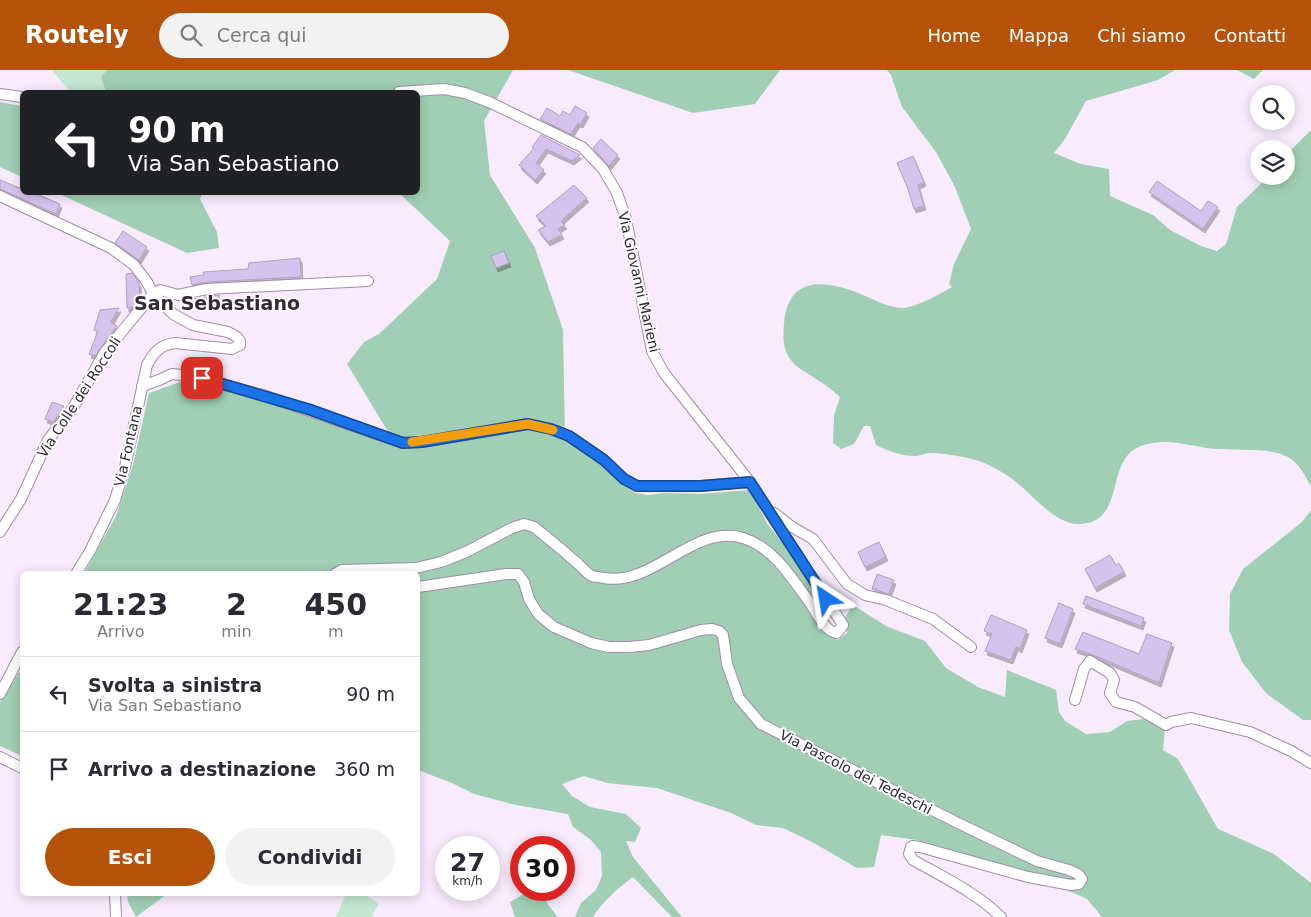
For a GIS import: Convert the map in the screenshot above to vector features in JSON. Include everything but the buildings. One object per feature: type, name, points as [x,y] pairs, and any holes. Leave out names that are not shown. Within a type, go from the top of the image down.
[{"type":"street","name":"Via Giovanni Marieni","points":[[340,571],[416,568],[441,562],[524,524],[534,526],[592,576],[624,579],[642,573],[707,540],[727,535],[742,538],[762,546],[784,569],[828,630],[837,634],[844,625],[750,482],[664,373],[652,351],[626,219],[617,192],[603,169],[582,146],[489,102],[465,93],[444,89],[420,91]]},
{"type":"street","points":[[0,94],[20,97]]},
{"type":"street","points":[[0,196],[93,239],[125,257],[147,282],[153,294],[160,290],[178,295],[207,289],[368,281]]},
{"type":"street","name":"Via Fontana","points":[[78,571],[90,551],[115,500],[125,468],[146,368],[153,355],[161,347],[175,343],[232,349],[240,345],[237,337],[228,332],[193,325],[173,314],[153,294]]},
{"type":"street","name":"Via Colle dei Roccoli","points":[[0,532],[21,499],[48,440],[73,408],[105,352],[117,335],[153,294]]},
{"type":"street","points":[[142,386],[172,374],[192,376],[263,395],[403,443],[422,442],[528,424],[551,429],[569,436],[604,460],[624,479],[637,486],[700,486],[750,482]]},
{"type":"street","points":[[766,506],[813,540],[847,584],[866,595],[893,602],[932,619],[972,647]]},
{"type":"street","name":"Via Pascolo dei Tedeschi","points":[[420,587],[506,574],[518,574],[524,582],[529,600],[538,614],[554,627],[591,643],[609,647],[649,645],[701,630],[712,629],[719,631],[722,635],[727,664],[739,698],[762,724],[975,832],[1037,862],[1069,870],[1078,874],[1082,879],[1079,884],[1071,886],[1028,877],[920,846],[911,847],[909,854],[913,860],[967,891],[1001,917]]},
{"type":"street","points":[[0,694],[20,656]]},
{"type":"street","points":[[1075,700],[1084,670],[1090,661],[1110,673],[1114,680],[1110,693],[1116,702],[1135,707],[1166,725],[1171,722],[1191,718],[1250,732],[1291,751],[1311,763]]},
{"type":"street","points":[[0,757],[20,767]]},
{"type":"street","points":[[115,896],[116,917]]},
{"type":"green space","points":[[52,70],[107,70],[101,77],[105,90],[68,90]]},
{"type":"green space","points":[[107,70],[513,70],[484,121],[490,175],[535,248],[563,330],[565,439],[603,466],[627,488],[636,493],[648,495],[666,493],[700,494],[750,490],[768,525],[784,544],[812,589],[813,614],[830,636],[838,640],[847,633],[844,619],[853,605],[886,626],[925,641],[946,668],[978,687],[1005,697],[1007,670],[1056,690],[1059,712],[1065,721],[1086,734],[1110,732],[1127,721],[1144,719],[1165,729],[1163,750],[1178,759],[1218,829],[1274,854],[1311,883],[1311,917],[1102,917],[1087,899],[1033,875],[917,840],[881,835],[874,867],[857,868],[814,843],[783,828],[756,825],[731,813],[657,788],[607,783],[584,776],[562,784],[572,796],[590,807],[626,814],[641,828],[635,842],[626,841],[633,857],[682,917],[672,917],[633,877],[611,895],[593,917],[575,917],[581,903],[596,890],[602,876],[601,852],[591,840],[573,827],[568,814],[516,805],[474,794],[420,771],[420,571],[86,571],[116,516],[133,465],[149,393],[180,382],[214,387],[274,402],[398,448],[347,364],[364,342],[379,334],[437,279],[450,241],[401,195],[420,195],[420,90],[105,90],[101,77]]},
{"type":"green space","points":[[568,70],[780,70],[755,104],[693,113]]},
{"type":"green space","points":[[887,70],[1175,70],[1158,80],[1086,101],[1065,139],[1054,153],[1081,164],[1109,169],[1110,196],[1153,215],[1170,230],[1201,246],[1217,251],[1226,244],[1237,207],[1260,185],[1295,185],[1295,146],[1311,130],[1311,486],[1295,463],[1281,454],[1263,451],[1225,450],[1181,443],[1151,443],[1135,449],[1126,457],[1120,468],[1109,504],[1103,514],[1093,521],[1079,524],[1062,520],[1044,508],[1011,478],[978,460],[941,453],[928,453],[916,456],[895,453],[876,445],[870,426],[864,426],[854,444],[841,449],[833,443],[834,416],[840,397],[797,366],[790,359],[786,351],[784,324],[787,309],[792,298],[798,291],[807,286],[817,284],[840,287],[897,307],[909,307],[921,303],[952,287],[949,284],[954,264],[971,229],[955,187],[936,152],[902,107],[891,75]]},
{"type":"green space","points":[[1237,70],[1263,70],[1254,79]]},
{"type":"green space","points":[[0,102],[20,106],[20,176],[0,167]]},
{"type":"green space","points":[[61,195],[201,195],[200,199],[217,232],[219,248],[187,253]]},
{"type":"green space","points":[[1311,510],[1311,720],[1303,720],[1266,693],[1242,662],[1229,630],[1230,594],[1243,569],[1302,522]]},
{"type":"green space","points":[[20,671],[20,755],[0,746],[0,702]]},
{"type":"green space","points":[[127,896],[164,896],[136,917],[128,902]]},
{"type":"green space","points":[[345,896],[366,896],[378,904],[372,917],[336,917]]},
{"type":"green space","points":[[546,901],[558,917],[515,917],[510,902]]},
{"type":"slow traffic","points":[[412,442],[422,442],[528,424],[553,430]]},
{"type":"district","name":"San Sebastiano","points":[[217,303]]},
{"type":"route","points":[[202,378],[308,409],[403,443],[422,442],[528,424],[551,429],[569,436],[604,460],[624,479],[637,486],[700,486],[750,482],[826,599]]}]
